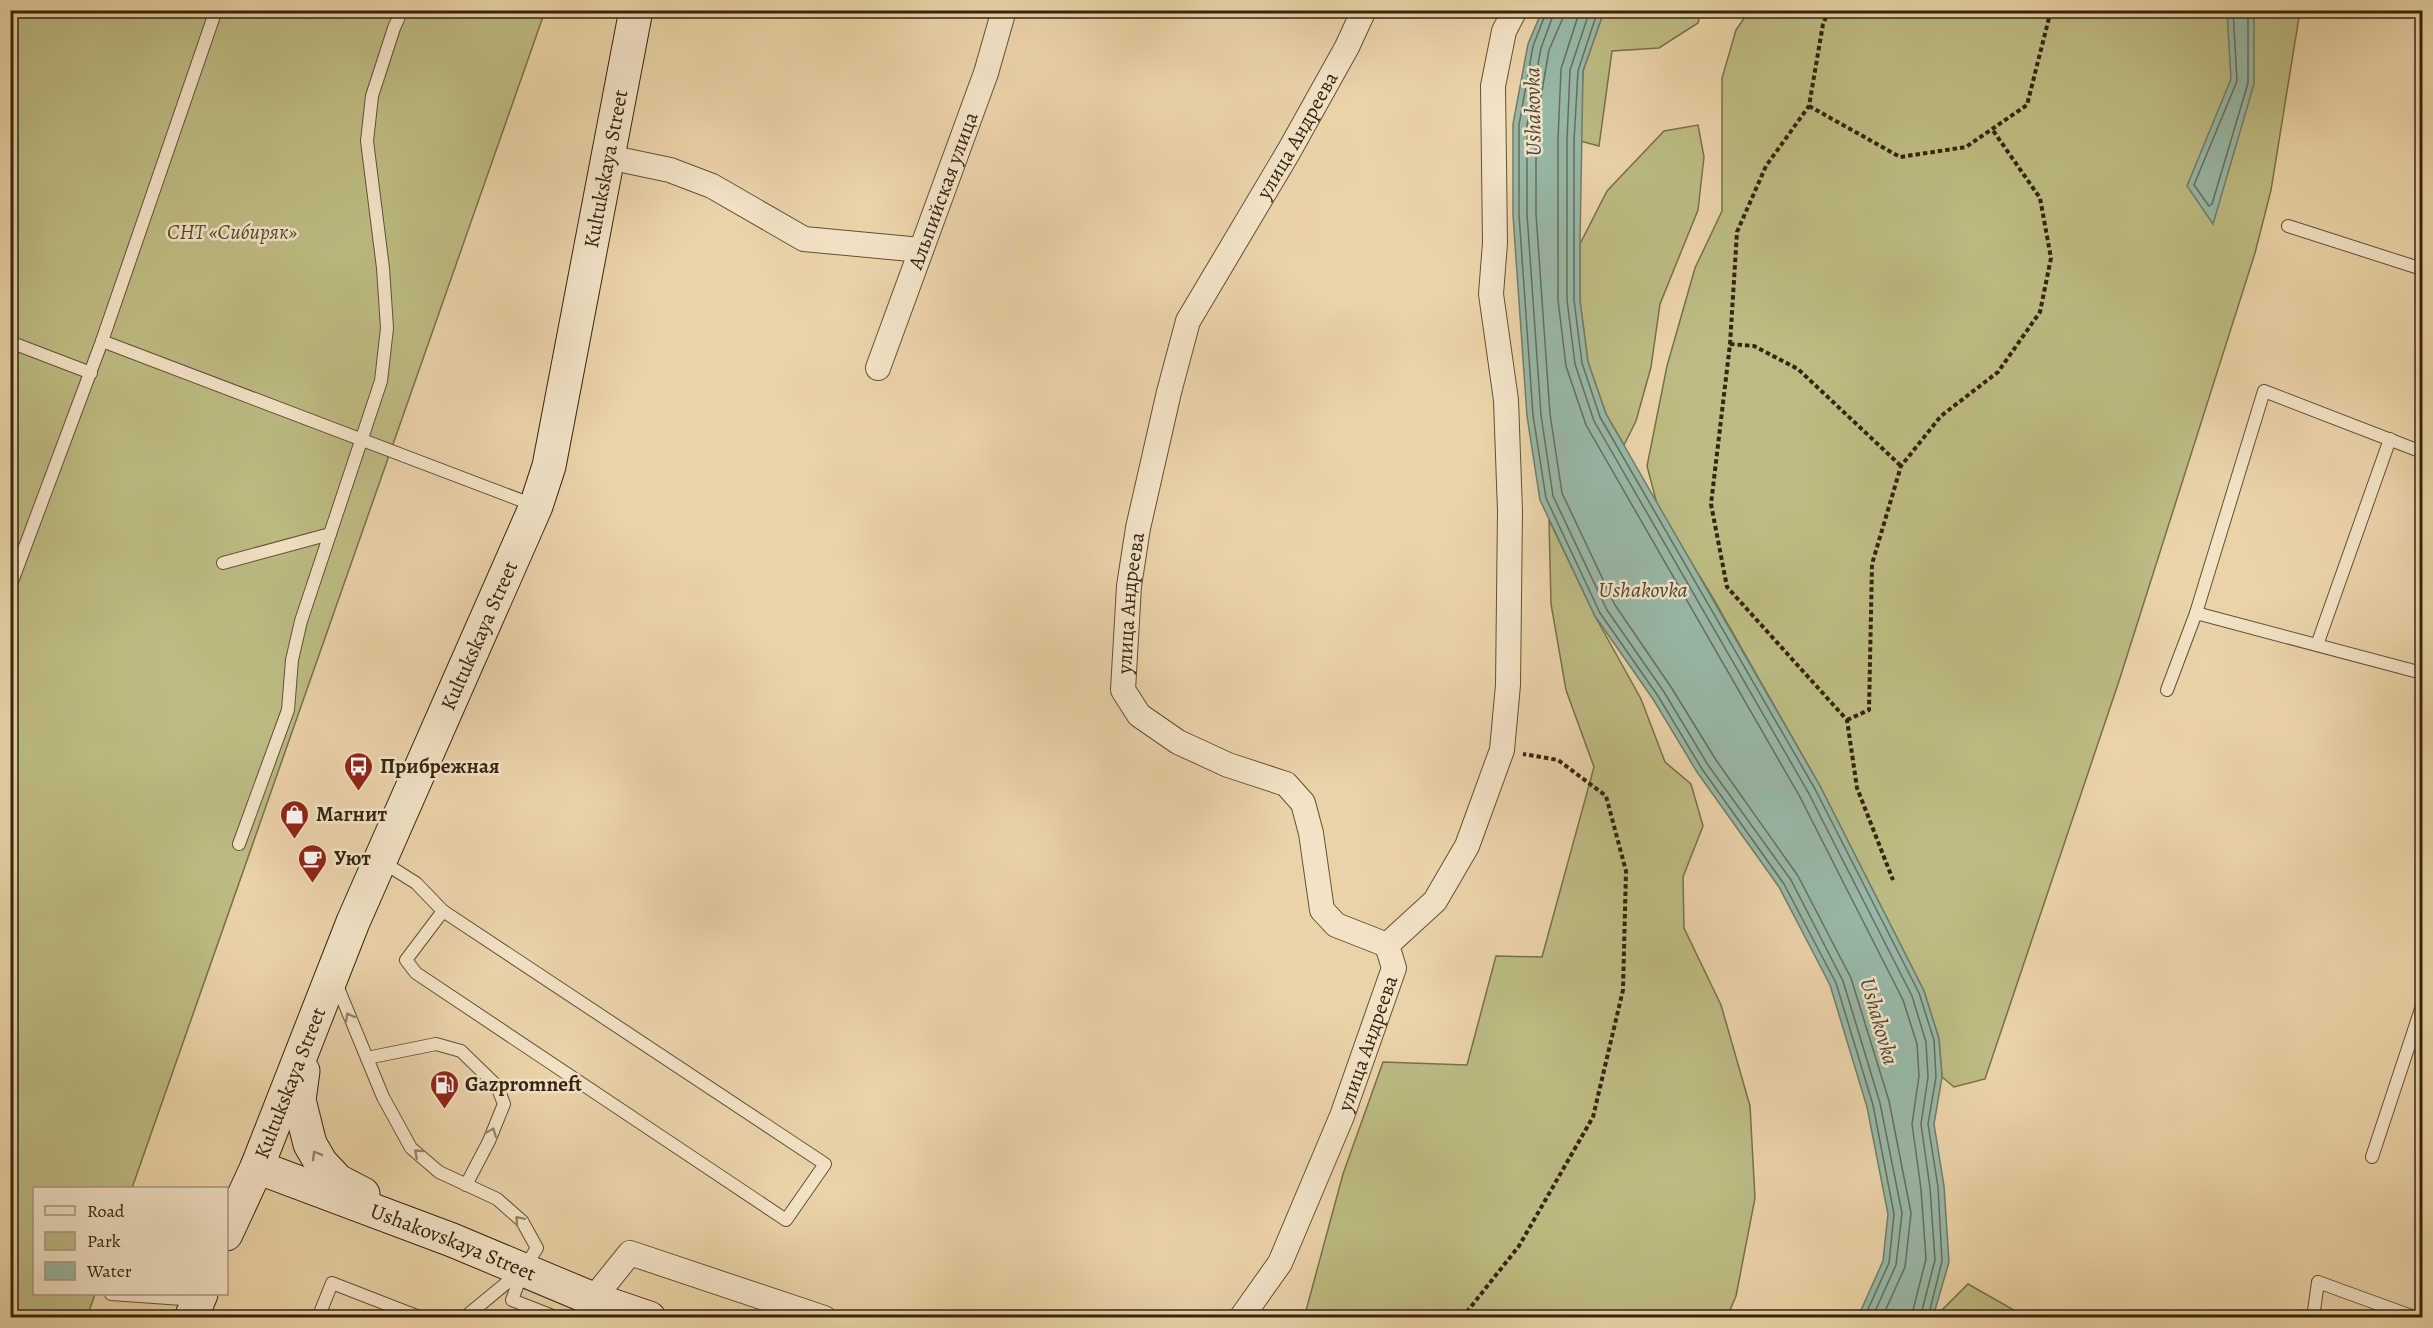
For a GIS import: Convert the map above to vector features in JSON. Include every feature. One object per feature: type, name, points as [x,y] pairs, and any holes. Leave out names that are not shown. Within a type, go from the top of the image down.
[{"type":"main road","name":"Kultukskaya Street","points":[[228,1230],[257,1167],[381,861],[536,506],[549,466],[636,10]]},
{"type":"main road","points":[[308,1040],[299,1100],[310,1144],[321,1163],[338,1181],[414,1217],[452,1240]]},
{"type":"main road","name":"Ushakovskaya Street","points":[[257,1167],[452,1240],[593,1299],[649,1317]]},
{"type":"street","name":"Альпийская улица","points":[[878,368],[986,73],[1005,10]]},
{"type":"street","name":"улица Андреева","points":[[1240,1317],[1280,1263],[1342,1116],[1394,968],[1387,945],[1336,925],[1322,910],[1311,833],[1303,803],[1287,784],[1228,765],[1178,742],[1139,715],[1124,690],[1129,586],[1138,528],[1188,321],[1289,151],[1347,47],[1364,10]]},
{"type":"street","points":[[1387,945],[1435,901],[1467,846],[1502,750],[1508,685],[1510,511],[1506,400],[1491,294],[1495,243],[1493,86],[1504,31],[1515,10]]},
{"type":"street","points":[[608,157],[670,170],[712,186],[804,239],[921,250]]},
{"type":"street","points":[[593,1299],[630,1253],[824,1317]]},
{"type":"lane","points":[[10,587],[91,373],[216,10]]},
{"type":"lane","points":[[239,844],[288,710],[292,660],[301,621],[381,381],[387,328],[383,268],[367,141],[372,96],[402,10]]},
{"type":"lane","points":[[2288,226],[2422,268]]},
{"type":"lane","points":[[102,341],[536,506]]},
{"type":"lane","points":[[10,342],[91,373]]},
{"type":"lane","points":[[2167,690],[2196,613],[2264,391],[2422,452]]},
{"type":"lane","points":[[2317,645],[2390,439]]},
{"type":"lane","points":[[223,563],[330,534]]},
{"type":"lane","points":[[2196,613],[2422,673]]},
{"type":"lane","points":[[381,861],[416,883],[443,911],[825,1164],[786,1220],[416,973],[406,960],[443,911]]},
{"type":"lane","points":[[333,976],[383,1097],[411,1148],[439,1172],[497,1199],[522,1221],[537,1248],[523,1270],[512,1300],[558,1317]]},
{"type":"lane","points":[[2372,1157],[2422,1006]]},
{"type":"lane","points":[[367,1058],[436,1044],[461,1051],[497,1086],[504,1104],[489,1141],[466,1185]]},
{"type":"lane","points":[[464,1317],[523,1270]]},
{"type":"lane","points":[[2313,1317],[2318,1282],[2417,1317]]},
{"type":"lane","points":[[318,1317],[332,1283],[422,1317]]},
{"type":"lane","points":[[127,1295],[197,1304]]},
{"type":"path","points":[[1829,10],[1824,24],[1809,106],[1766,166],[1737,232],[1730,344],[1711,504],[1727,587],[1847,720],[1857,788],[1893,880]]},
{"type":"path","points":[[1809,106],[1900,158],[1966,147],[2027,105],[2052,10]]},
{"type":"path","points":[[1847,720],[1869,710],[1872,564],[1901,466],[1941,416],[1998,372],[2040,312],[2051,258],[2040,198],[1992,129]]},
{"type":"path","points":[[1730,344],[1754,346],[1798,369],[1901,466]]},
{"type":"path","points":[[1462,1317],[1519,1246],[1593,1117],[1623,990],[1626,871],[1606,796],[1558,760],[1502,750]]},
{"type":"green space","name":"СНТ «Сибиряк»","points":[[10,11],[545,11],[132,1187],[33,1187],[33,1295],[95,1295],[87,1317],[11,1317]]},
{"type":"green space","points":[[1604,11],[1701,11],[1698,23],[1659,48],[1612,51],[1599,146],[1580,141],[1583,71]]},
{"type":"green space","points":[[1749,11],[2300,11],[2271,190],[2255,253],[2119,681],[1985,1079],[1954,1087],[1942,1077],[1939,1039],[1924,991],[1820,786],[1713,598],[1658,508],[1647,466],[1667,366],[1695,268],[1722,211],[1722,78],[1736,30]]},
{"type":"green space","points":[[1698,125],[1704,157],[1698,210],[1660,304],[1651,367],[1636,421],[1624,445],[1606,414],[1588,362],[1580,301],[1580,244],[1607,191],[1664,131]]},
{"type":"green space","points":[[1549,520],[1595,616],[1641,699],[1665,762],[1691,784],[1703,826],[1683,877],[1684,928],[1721,1005],[1750,1106],[1755,1198],[1736,1296],[1727,1317],[1304,1318],[1343,1174],[1383,1062],[1467,1065],[1496,956],[1542,957],[1594,767],[1566,690],[1551,604]]},
{"type":"green space","points":[[1968,1284],[2026,1317],[1935,1317]]},
{"type":"water","name":"Ushakovka","points":[[1542,11],[1604,11],[1583,71],[1580,301],[1588,362],[1606,414],[1820,786],[1924,991],[1939,1039],[1942,1077],[1934,1124],[1944,1186],[1949,1262],[1933,1317],[1858,1317],[1883,1261],[1888,1214],[1867,1107],[1830,985],[1779,887],[1697,772],[1653,699],[1595,616],[1540,500],[1527,416],[1513,215],[1513,124],[1528,44]]},
{"type":"water","points":[[2227,11],[2248,11],[2254,14],[2254,84],[2213,224],[2187,186],[2231,79]]},
{"type":"place","name":"Прибрежная","points":[[359,792]]},
{"type":"place","name":"Магнит","points":[[295,840]]},
{"type":"place","name":"Уют","points":[[313,884]]},
{"type":"place","name":"Gazpromneft","points":[[444,1110]]}]
